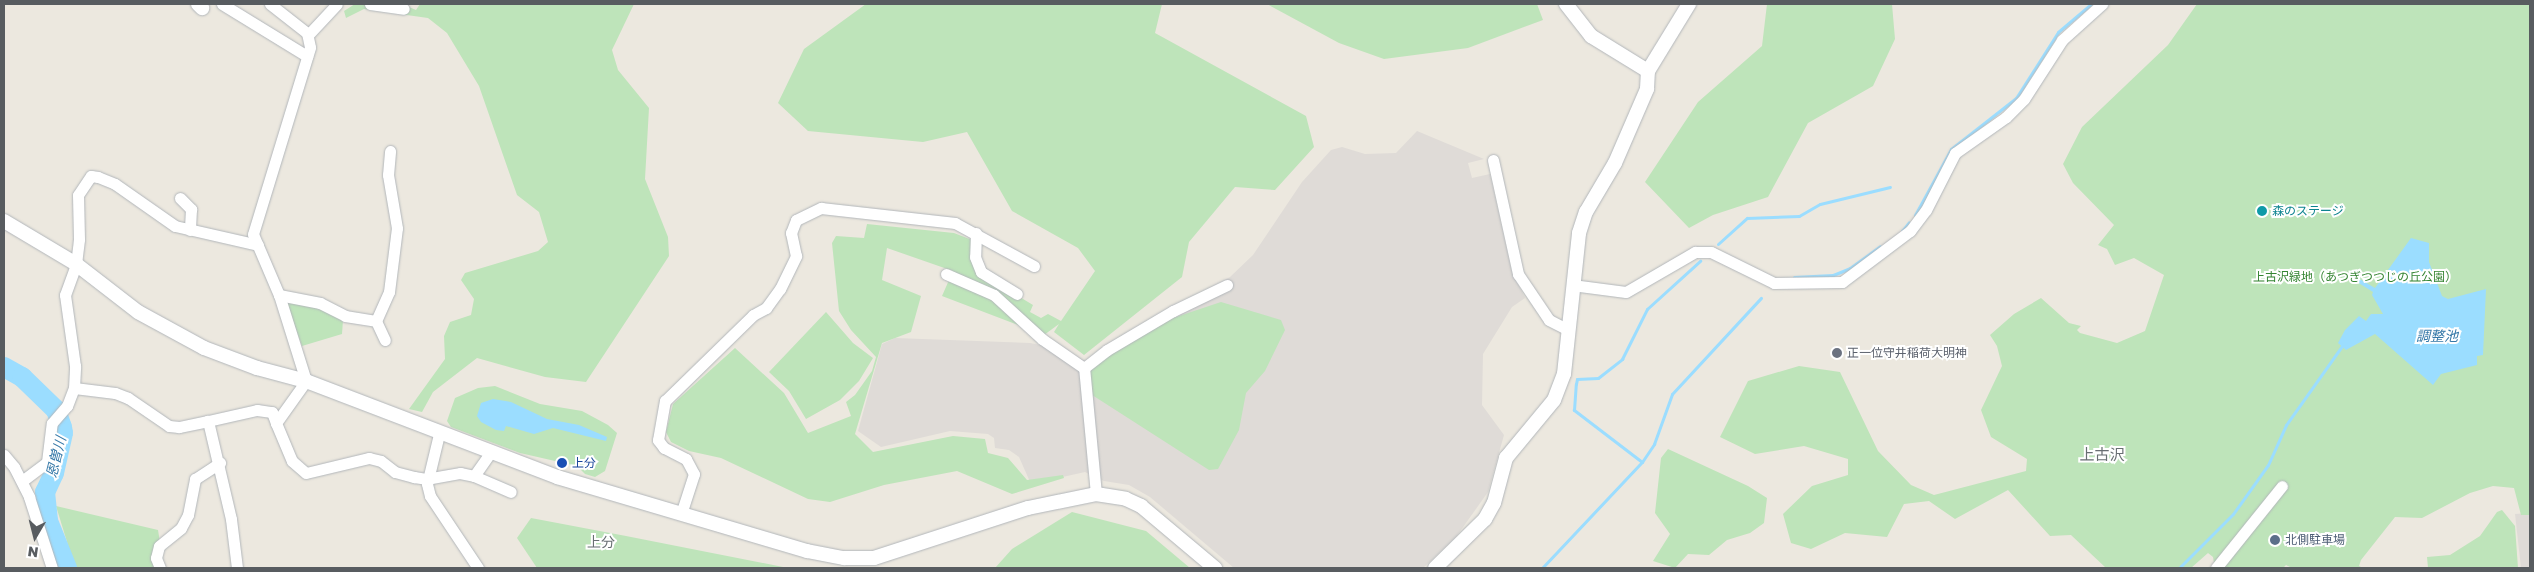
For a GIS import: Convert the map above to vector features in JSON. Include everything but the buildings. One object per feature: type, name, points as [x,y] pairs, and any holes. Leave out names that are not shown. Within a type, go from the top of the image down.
[{"type":"street","points":[[222,4],[307,56]]},
{"type":"street","points":[[270,4],[308,35]]},
{"type":"street","points":[[306,381],[279,295],[252,234],[307,56],[308,35],[336,4]]},
{"type":"street","points":[[370,4],[404,9]]},
{"type":"street","points":[[1566,4],[1579,24],[1597,41],[1648,71]]},
{"type":"street","points":[[1435,568],[1486,519],[1494,504],[1506,458],[1554,400],[1564,374],[1576,246],[1586,212],[1619,155],[1648,89],[1648,71],[1689,4]]},
{"type":"street","points":[[1572,285],[1626,292],[1694,252],[1711,252],[1774,283],[1842,282],[1910,231],[1926,210],[1955,153],[2006,116],[2024,99],[2062,40],[2102,4]]},
{"type":"street","points":[[385,340],[376,321],[389,292],[396,228],[388,175],[390,151]]},
{"type":"street","points":[[1493,160],[1518,274],[1531,298],[1549,320],[1567,329]]},
{"type":"street","points":[[22,481],[47,462],[56,418],[74,388],[75,366],[65,295],[76,264],[79,238],[78,195],[90,176],[115,184],[158,217],[190,230],[258,245]]},
{"type":"street","points":[[180,198],[191,209],[190,230]]},
{"type":"street","points":[[681,514],[694,474],[686,459],[664,448],[658,440],[659,421],[665,401],[753,315],[766,308],[780,289],[796,256],[791,233],[796,220],[821,208],[955,224],[976,233],[1034,266]]},
{"type":"street","points":[[4,221],[76,264],[138,312],[170,332],[257,368],[306,381],[490,453],[681,514],[807,551],[844,558],[874,558],[1028,508],[1096,494],[1126,499],[1141,506],[1216,568]]},
{"type":"street","points":[[976,233],[975,256],[981,272],[1017,294]]},
{"type":"street","points":[[946,274],[994,295],[1027,331],[1084,368]]},
{"type":"street","points":[[1084,368],[1107,350],[1173,311],[1228,285]]},
{"type":"street","points":[[279,295],[320,303],[345,316],[376,321]]},
{"type":"street","points":[[1084,368],[1096,494]]},
{"type":"street","points":[[276,423],[306,381]]},
{"type":"street","points":[[74,388],[128,398],[169,426],[179,427],[256,410],[272,412],[292,460],[306,473],[369,458],[381,460],[395,472],[426,479],[445,473],[474,476],[512,492]]},
{"type":"street","points":[[208,421],[220,463],[231,518],[237,568]]},
{"type":"street","points":[[439,434],[426,479],[430,496],[478,568]]},
{"type":"street","points":[[474,476],[490,453]]},
{"type":"street","points":[[4,455],[22,481],[52,568]]},
{"type":"street","points":[[160,568],[156,558],[159,546],[181,528],[188,514],[195,479],[220,463]]},
{"type":"street","points":[[2216,568],[2282,486]]},
{"type":"shaded area","points":[[1417,131],[1484,159],[1468,163],[1472,178],[1490,174],[1512,272],[1525,298],[1512,307],[1483,354],[1482,405],[1504,435],[1488,492],[1456,537],[1423,568],[1234,568],[1150,497],[1129,485],[1104,481],[1085,472],[1031,484],[1019,457],[1009,450],[995,448],[994,438],[988,434],[950,431],[881,447],[858,431],[882,344],[895,338],[1030,343],[1065,350],[1085,361],[1230,277],[1253,255],[1302,182],[1331,150],[1342,147],[1365,154],[1396,153]]},
{"type":"shaded area","points":[[2530,513],[2530,568],[2521,568],[2515,514]]},
{"type":"green space","points":[[355,4],[402,4],[416,10],[420,4],[634,4],[612,50],[618,70],[649,108],[645,179],[668,237],[669,256],[586,382],[545,377],[477,358],[433,392],[422,412],[409,409],[445,359],[444,336],[450,322],[471,315],[474,299],[461,280],[465,273],[538,251],[548,242],[539,212],[517,195],[479,86],[447,33],[428,18],[364,9],[346,18],[344,11]]},
{"type":"green space","points":[[866,4],[1162,4],[1155,33],[1306,116],[1314,147],[1275,190],[1235,187],[1189,242],[1182,277],[1084,355],[1054,332],[1059,324],[1044,335],[942,296],[953,271],[887,248],[882,280],[921,296],[911,332],[882,343],[855,434],[873,452],[953,436],[985,439],[988,453],[1008,458],[1027,480],[1063,475],[1064,478],[1012,494],[957,471],[884,485],[830,502],[808,499],[721,458],[689,451],[671,442],[666,432],[673,404],[735,348],[784,393],[808,433],[851,416],[846,402],[855,395],[872,371],[876,357],[851,330],[839,311],[832,243],[836,236],[864,238],[867,224],[954,233],[972,240],[980,273],[1033,305],[1030,312],[1041,318],[1048,314],[1061,321],[1095,271],[1078,248],[1012,211],[967,132],[923,142],[808,131],[778,103],[804,49]]},
{"type":"green space","points":[[1267,4],[1537,4],[1543,20],[1468,48],[1384,59],[1339,43]]},
{"type":"green space","points":[[1767,4],[1892,4],[1895,39],[1873,86],[1808,123],[1768,197],[1713,215],[1689,228],[1645,182],[1698,102],[1762,46]]},
{"type":"green space","name":"上古沢緑地（あつぎつつじの丘公園）","points":[[2197,4],[2530,4],[2530,515],[2521,515],[2514,488],[2493,486],[2470,493],[2422,518],[2395,517],[2361,560],[2359,566],[2363,568],[2292,568],[2286,565],[2283,568],[2215,568],[2213,557],[2208,553],[2191,568],[2106,568],[2071,535],[2050,536],[2008,490],[1955,519],[1929,501],[1904,504],[1887,537],[1845,533],[1811,549],[1791,543],[1783,514],[1812,486],[1848,475],[1848,459],[1804,446],[1755,454],[1720,437],[1748,381],[1799,366],[1840,372],[1878,451],[1911,485],[1934,495],[2026,471],[2027,459],[1991,437],[1981,410],[2002,366],[1997,346],[1990,335],[2014,314],[2041,298],[2069,323],[2081,326],[2077,330],[2080,333],[2117,343],[2145,331],[2164,275],[2134,258],[2115,265],[2107,249],[2098,245],[2114,225],[2073,183],[2063,164],[2082,127],[2168,45]]},
{"type":"green space","points":[[289,299],[319,306],[343,320],[342,334],[302,346],[286,303]]},
{"type":"green space","points":[[1221,302],[1281,320],[1285,330],[1265,371],[1246,393],[1239,430],[1218,469],[1209,470],[1089,393],[1088,374],[1098,361],[1170,319]]},
{"type":"green space","points":[[826,312],[853,343],[873,358],[859,381],[840,400],[806,419],[789,391],[769,372]]},
{"type":"green space","points":[[495,386],[540,404],[582,411],[608,425],[617,433],[605,471],[595,477],[585,474],[577,466],[520,453],[451,427],[447,421],[455,398],[478,388]]},
{"type":"green space","points":[[1668,449],[1748,486],[1767,498],[1764,523],[1750,533],[1727,540],[1709,555],[1688,554],[1675,568],[1653,561],[1670,534],[1655,513],[1661,458]]},
{"type":"green space","points":[[56,506],[158,530],[164,568],[75,568]]},
{"type":"green space","points":[[2502,510],[2515,526],[2518,568],[2428,568],[2427,557],[2450,555],[2480,536],[2497,512]]},
{"type":"green space","points":[[1072,512],[1146,531],[1190,568],[995,568],[1012,549]]},
{"type":"green space","points":[[531,518],[788,568],[537,568],[517,538]]},
{"type":"water","name":"調整池","points":[[2411,238],[2429,243],[2429,262],[2442,296],[2448,299],[2486,289],[2483,355],[2477,356],[2477,365],[2441,374],[2433,385],[2375,334],[2346,350],[2338,343],[2345,330],[2359,316],[2366,321],[2371,314],[2383,314],[2372,295],[2373,292],[2349,277],[2351,274],[2375,288]]},
{"type":"water","points":[[493,399],[511,402],[547,419],[579,425],[607,437],[606,441],[553,428],[534,434],[506,426],[504,431],[496,430],[481,422],[477,416],[481,403]]},
{"type":"waterway","points":[[1915,215],[1951,149],[2016,98],[2058,32],[2091,4]]},
{"type":"waterway","points":[[1718,244],[1747,218],[1799,216],[1820,204],[1890,187]]},
{"type":"waterway","points":[[1902,231],[1909,222]]},
{"type":"waterway","points":[[1794,277],[1833,275],[1850,268],[1880,246]]},
{"type":"waterway","points":[[1642,462],[1574,410],[1577,379],[1598,378],[1622,359],[1647,309],[1700,261]]},
{"type":"waterway","points":[[1542,568],[1642,462],[1654,444],[1672,394],[1761,298]]},
{"type":"waterway","points":[[2179,568],[2233,514],[2268,465],[2286,425],[2342,346]]},
{"type":"waterway","name":"恩曽川","points":[[4,367],[22,377],[56,410],[62,427],[63,433],[54,473],[45,492],[48,521],[67,568]]},
{"type":"place","name":"森のステージ","points":[[2262,211]]},
{"type":"place","name":"正一位守井稲荷大明神","points":[[1837,353]]},
{"type":"place","name":"上分","points":[[562,463]]},
{"type":"place","name":"北側駐車場","points":[[2275,540]]},
{"type":"district","name":"上古沢","points":[[2102,455]]},
{"type":"district","name":"上分","points":[[601,542]]}]
